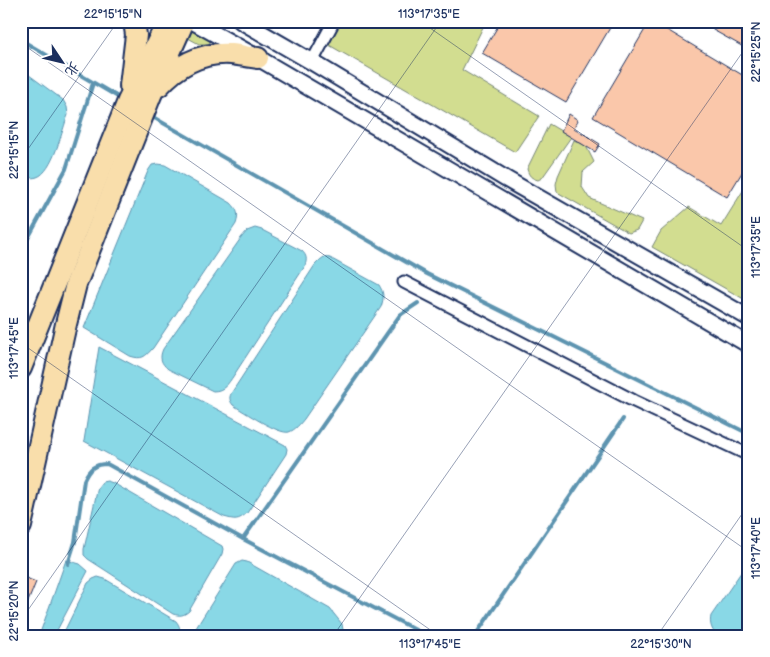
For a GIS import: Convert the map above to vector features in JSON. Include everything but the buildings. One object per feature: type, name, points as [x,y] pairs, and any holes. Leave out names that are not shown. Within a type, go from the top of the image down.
[{"type":"highway","points":[[128,101],[136,35],[134,21]]},
{"type":"highway","points":[[21,368],[128,101],[168,21]]},
{"type":"highway","points":[[21,526],[76,284],[151,95],[184,21]]},
{"type":"highway","points":[[151,95],[168,76],[185,64],[208,55],[230,54],[258,58]]},
{"type":"main road","points":[[192,21],[749,345]]},
{"type":"main road","points":[[240,21],[312,62],[506,179],[749,318]]},
{"type":"street","points":[[312,62],[334,21]]},
{"type":"street","points":[[404,282],[634,402],[749,455]]},
{"type":"green space","points":[[340,21],[486,21],[462,70],[539,116],[515,152],[329,45]]},
{"type":"green space","points":[[192,29],[211,40],[209,44],[199,44],[188,38]]},
{"type":"green space","points":[[549,124],[571,137],[542,178],[538,180],[531,176],[527,169]]},
{"type":"green space","points":[[574,140],[586,146],[594,162],[583,172],[582,187],[589,198],[642,221],[637,230],[629,233],[557,192],[558,176]]},
{"type":"green space","points":[[749,181],[749,302],[652,247],[661,231],[689,207],[721,226]]},
{"type":"water","points":[[21,69],[63,100],[67,107],[68,115],[52,159],[43,174],[35,178],[21,175]]},
{"type":"water","points":[[152,165],[165,165],[231,203],[236,210],[237,218],[236,224],[153,348],[145,356],[138,358],[130,356],[84,328],[148,171]]},
{"type":"water","points":[[255,228],[302,251],[306,256],[306,264],[230,381],[223,388],[213,391],[168,369],[161,360],[161,355],[163,349],[241,238],[247,231]]},
{"type":"water","points":[[324,257],[330,258],[379,285],[383,293],[383,301],[381,307],[304,419],[293,430],[284,432],[261,422],[233,405],[230,397],[315,265]]},
{"type":"water","points":[[99,347],[285,445],[287,449],[286,454],[247,513],[236,519],[224,517],[84,441]]},
{"type":"water","points":[[107,481],[222,546],[222,554],[189,611],[185,614],[173,614],[84,555],[98,487],[102,482]]},
{"type":"water","points":[[66,560],[80,564],[88,571],[54,636],[39,636]]},
{"type":"water","points":[[242,561],[247,562],[330,609],[342,624],[343,630],[339,636],[191,636],[236,564]]},
{"type":"water","points":[[749,563],[749,636],[727,637],[717,635],[710,622],[711,616]]},
{"type":"water","points":[[98,577],[105,579],[176,621],[180,628],[178,636],[62,636],[88,583]]},
{"type":"waterway","points":[[21,40],[123,100]]},
{"type":"waterway","points":[[21,246],[27,240],[66,169],[93,83]]},
{"type":"waterway","points":[[151,116],[427,274],[749,434]]},
{"type":"waterway","points":[[243,539],[400,315],[418,303]]},
{"type":"waterway","points":[[475,636],[623,419]]},
{"type":"waterway","points":[[68,564],[75,542],[84,480],[92,468],[107,464],[243,539],[427,636]]}]
